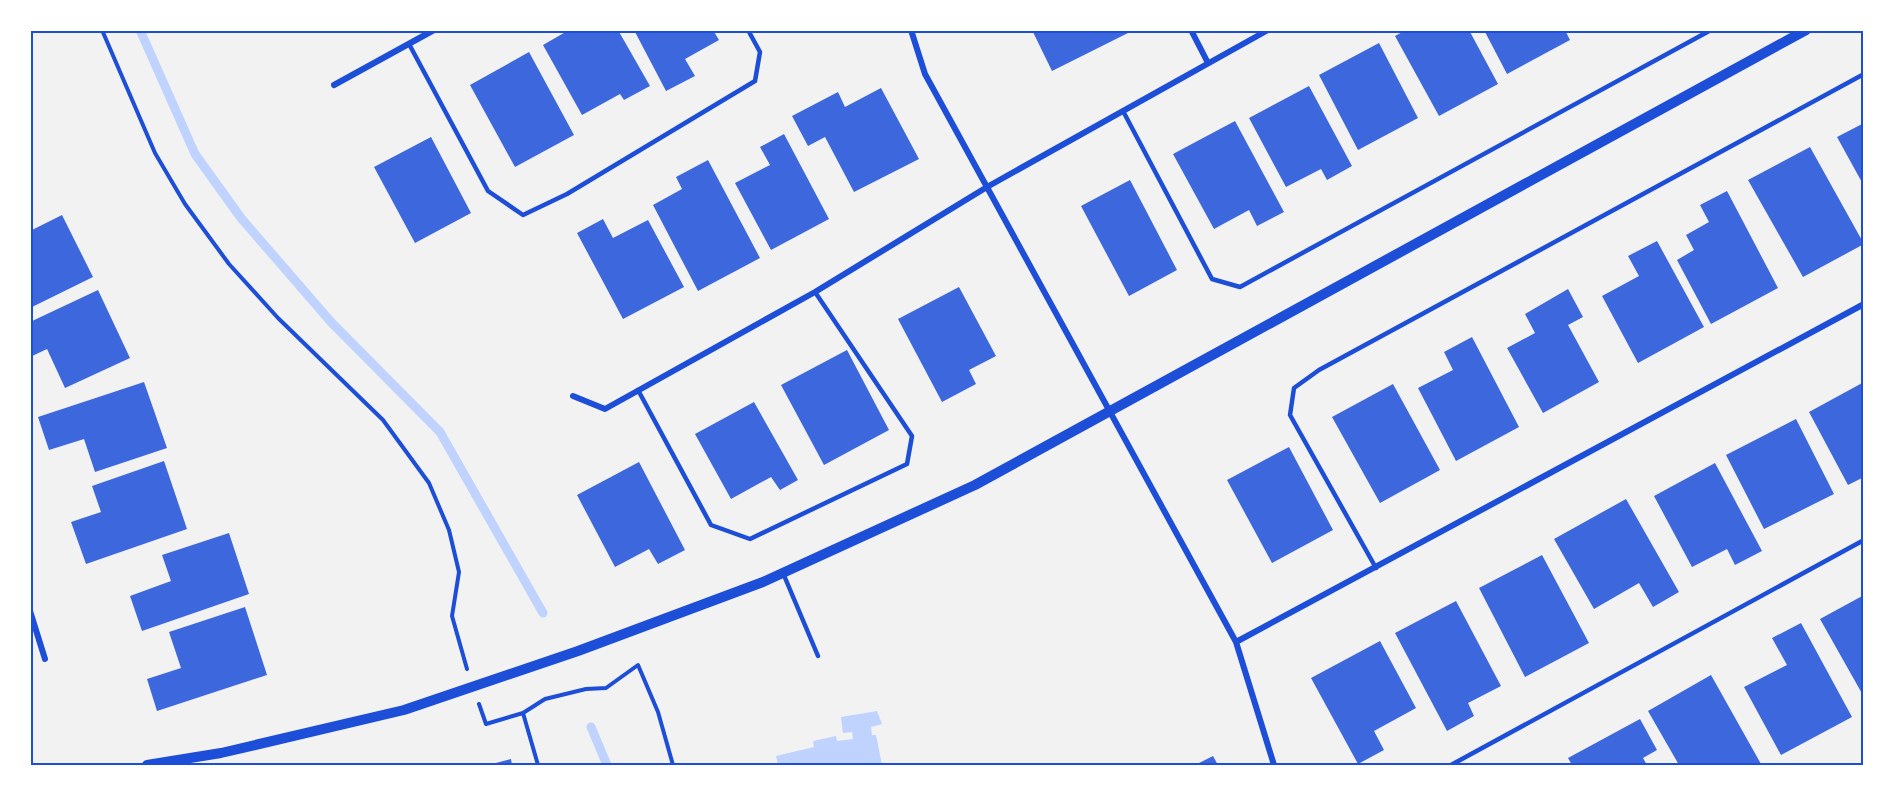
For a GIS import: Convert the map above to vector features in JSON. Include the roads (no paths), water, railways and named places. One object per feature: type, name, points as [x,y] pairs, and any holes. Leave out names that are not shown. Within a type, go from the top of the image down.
[{"type":"street","points":[[334,85],[434,30]]},
{"type":"street","points":[[911,30],[925,74],[1236,642],[1274,765]]},
{"type":"street","points":[[1191,30],[1208,63]]},
{"type":"street","points":[[573,396],[606,409],[815,292],[987,187],[1268,30]]},
{"type":"street","points":[[147,765],[221,753],[404,710],[578,651],[783,573],[975,485],[1806,30]]},
{"type":"street","points":[[1236,642],[1864,304]]},
{"type":"street","points":[[30,611],[45,659]]},
{"type":"lane","points":[[409,44],[488,191],[523,215],[567,194],[755,81],[760,51],[748,30]]},
{"type":"lane","points":[[1123,111],[1212,279],[1240,287],[1712,30]]},
{"type":"lane","points":[[1376,568],[1290,415],[1294,388],[1319,370],[1864,74]]},
{"type":"lane","points":[[638,390],[711,525],[750,539],[906,464],[912,436],[815,292]]},
{"type":"lane","points":[[1451,765],[1864,540]]},
{"type":"lane","points":[[783,573],[818,656]]},
{"type":"water","points":[[877,711],[882,724],[871,727],[872,735],[876,735],[882,765],[778,765],[776,756],[814,747],[813,741],[836,736],[837,741],[853,739],[852,732],[843,733],[841,717]]},
{"type":"waterway","points":[[140,30],[195,154],[241,218],[331,322],[440,432],[543,613]]},
{"type":"waterway","points":[[591,727],[607,765]]}]
